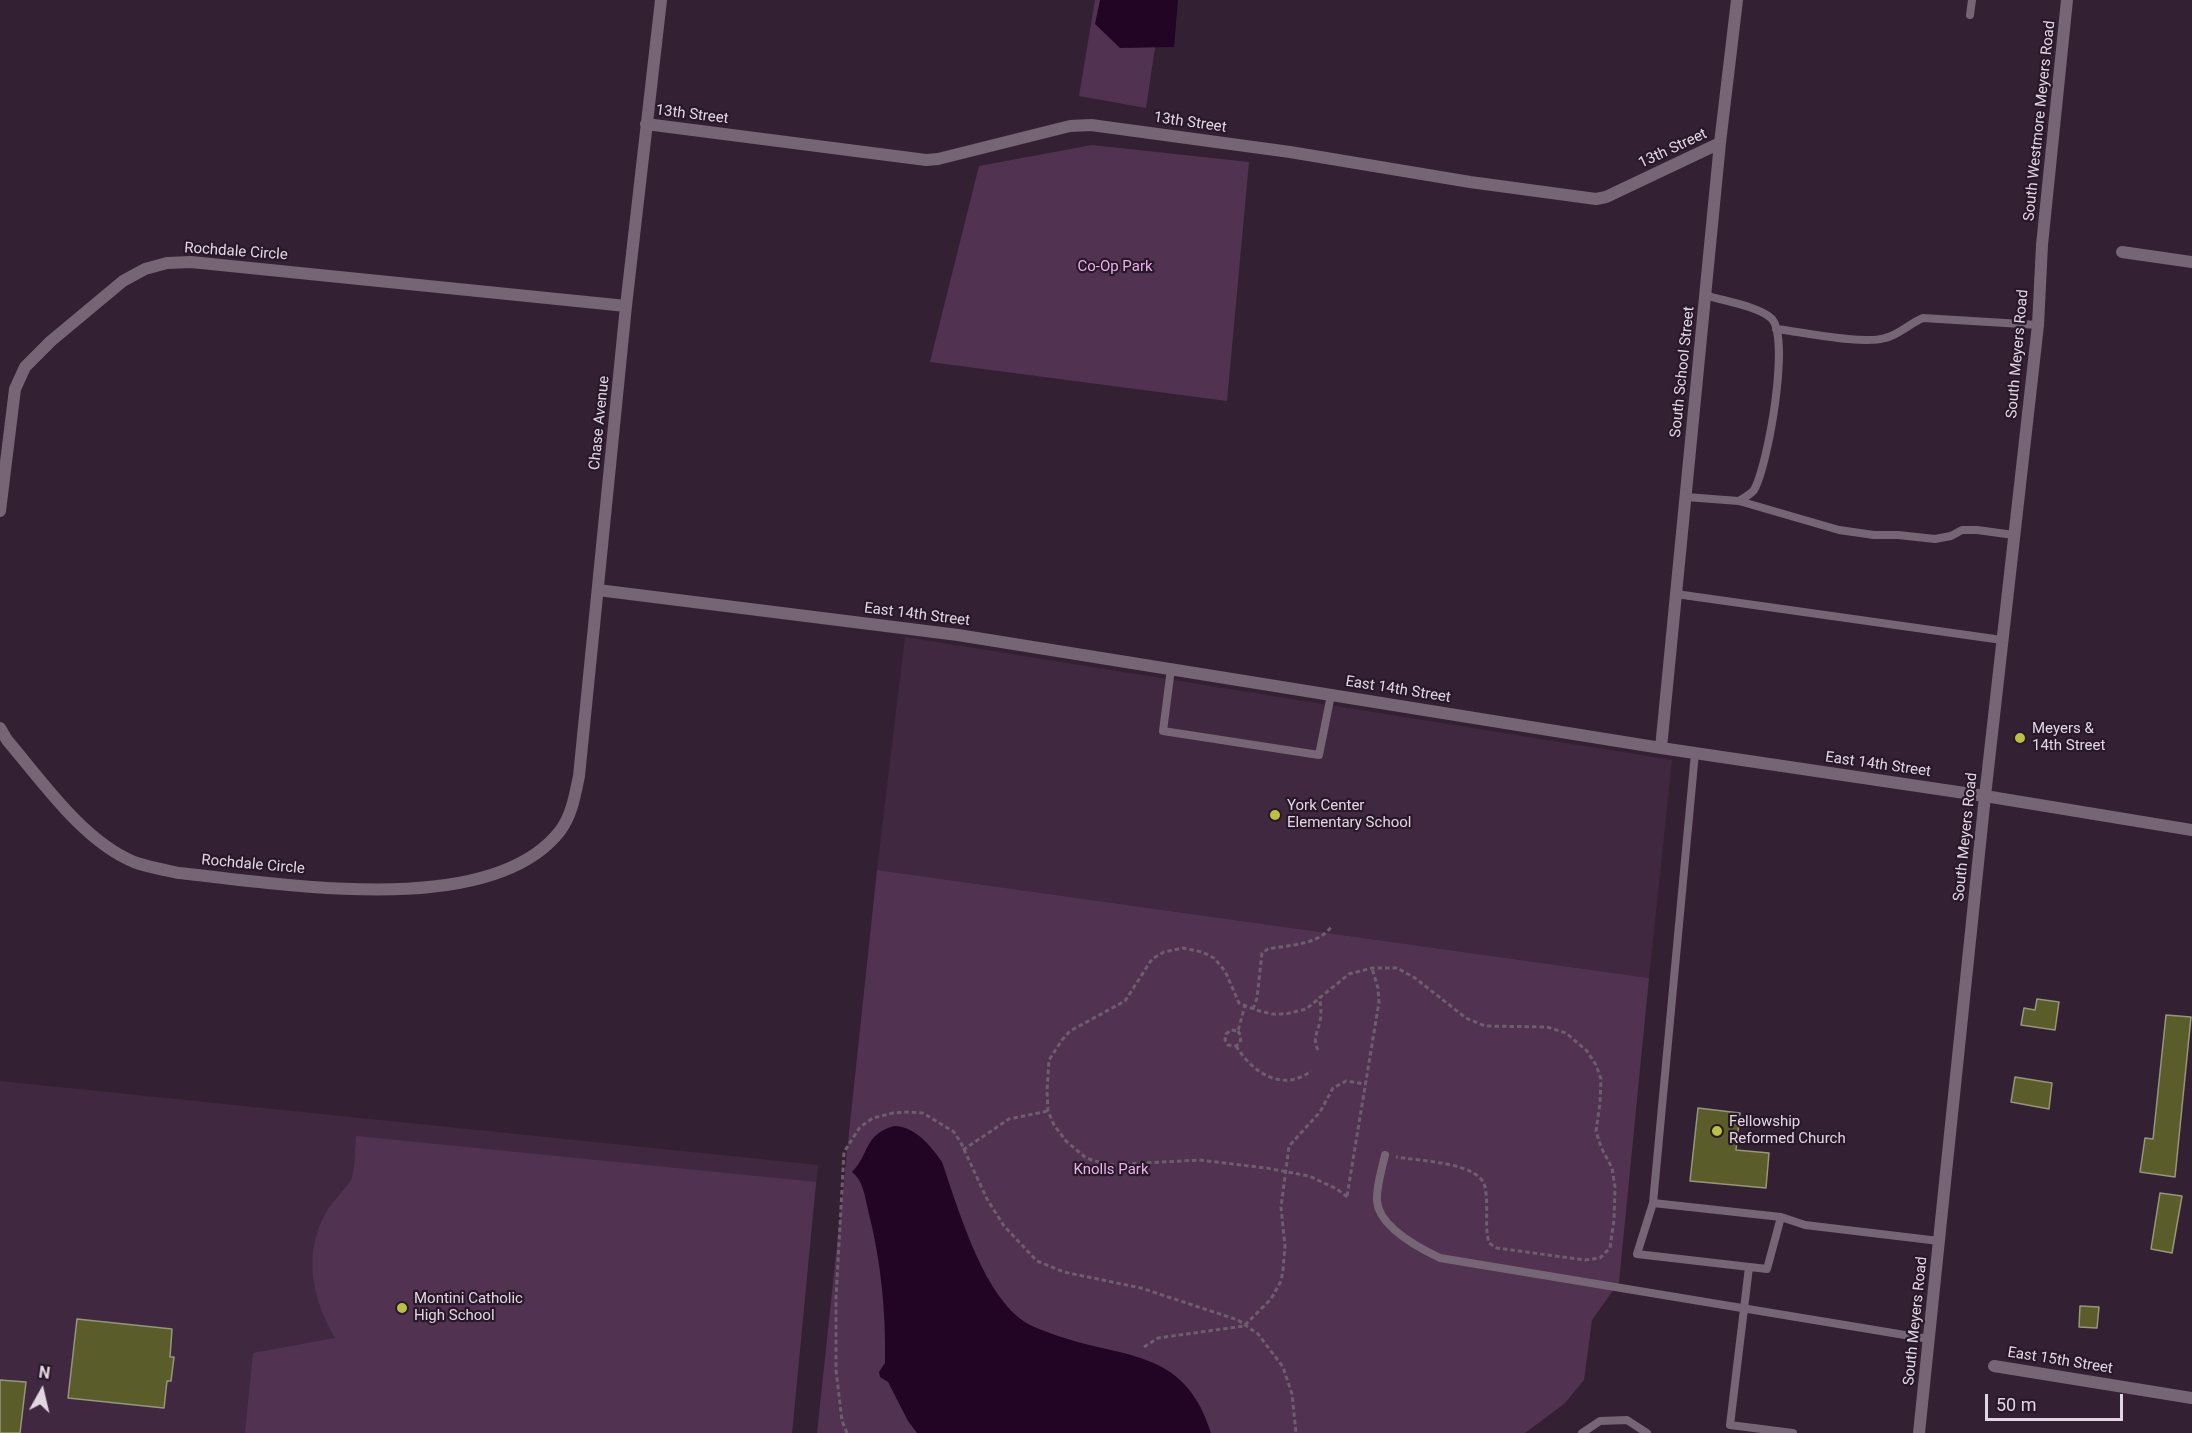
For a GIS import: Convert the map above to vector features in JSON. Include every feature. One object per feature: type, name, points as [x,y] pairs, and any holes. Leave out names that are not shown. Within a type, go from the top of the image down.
[{"type":"street","name":"Chase Avenue","points":[[551,842],[569,815],[577,787],[626,306],[661,0]]},
{"type":"street","name":"South School Street","points":[[1661,748],[1720,143],[1737,0]]},
{"type":"street","name":"South Westmore Meyers Road","points":[[2042,245],[2067,0]]},
{"type":"street","name":"13th Street","points":[[646,124],[926,160],[1070,126],[1091,125],[1290,152],[1470,182],[1596,199],[1606,197],[1720,143]]},
{"type":"street","name":"South Meyers Road","points":[[1919,1433],[1985,796],[2038,325],[2042,245]]},
{"type":"street","points":[[2122,252],[2192,262]]},
{"type":"street","name":"Rochdale Circle","points":[[0,511],[15,389],[25,367],[51,341],[123,281],[145,269],[167,263],[212,263],[626,306]]},
{"type":"street","name":"East 14th Street","points":[[598,590],[958,635],[1661,748],[1985,796],[2192,830]]},
{"type":"street","name":"Rochdale Circle","points":[[0,728],[7,740],[36,774],[90,833],[110,849],[133,861],[154,868],[179,873],[343,889],[408,889],[437,887],[496,874],[518,865],[551,842]]},
{"type":"street","name":"East 15th Street","points":[[1994,1366],[2192,1398]]},
{"type":"lane","points":[[1970,15],[1972,0]]},
{"type":"lane","points":[[1705,295],[1759,311],[1772,319],[1776,329],[1778,352],[1775,407],[1767,453],[1753,491],[1739,501]]},
{"type":"lane","points":[[1776,329],[1868,341],[1886,338],[1923,318],[2038,325]]},
{"type":"lane","points":[[1686,497],[1739,501],[1839,530],[1874,535],[1935,539],[1951,536],[1962,530],[2014,535]]},
{"type":"lane","points":[[1676,594],[2002,640]]},
{"type":"lane","points":[[1171,669],[1162,731],[1319,755],[1331,695]]},
{"type":"lane","points":[[1695,753],[1653,1203],[1636,1254],[1767,1269],[1781,1217]]},
{"type":"lane","points":[[1385,1155],[1377,1199],[1379,1213],[1389,1226],[1425,1251],[1440,1258],[1929,1339]]},
{"type":"lane","points":[[1653,1203],[1781,1217],[1804,1226],[1939,1241]]},
{"type":"lane","points":[[1749,1267],[1730,1425],[1793,1433]]},
{"type":"lane","points":[[1582,1433],[1600,1421],[1627,1420],[1647,1433]]},
{"type":"path","points":[[1253,1009],[1257,998],[1262,953],[1268,949],[1325,936],[1331,927]]},
{"type":"path","points":[[1372,968],[1378,988],[1379,1002],[1347,1197],[1337,1189],[1309,1176],[1199,1160],[1108,1165],[1086,1158],[1076,1151],[1054,1125],[1048,1111],[1047,1068],[1049,1060],[1062,1040],[1070,1031],[1125,1001],[1147,965],[1164,952],[1184,948],[1202,952],[1214,958],[1224,971],[1239,1002],[1272,1014],[1286,1014],[1306,1009],[1349,974],[1372,968],[1397,968],[1415,978],[1466,1018],[1485,1026],[1547,1027],[1566,1033],[1587,1051],[1601,1079],[1596,1131],[1612,1168],[1615,1187],[1610,1248],[1600,1258],[1585,1260],[1497,1248],[1489,1244],[1486,1232],[1485,1185],[1478,1174],[1465,1168],[1385,1155]]},
{"type":"path","points":[[1318,1050],[1315,1035],[1321,1019],[1320,996]]},
{"type":"path","points":[[1236,1046],[1240,1043],[1241,1036],[1238,1030],[1245,1005]]},
{"type":"path","points":[[1236,1046],[1228,1045],[1225,1040],[1226,1034],[1231,1030],[1238,1030]]},
{"type":"path","points":[[1236,1046],[1244,1059],[1264,1076],[1293,1080],[1311,1071]]},
{"type":"path","points":[[1144,1347],[1158,1338],[1244,1326],[1271,1299],[1281,1281],[1285,1246],[1281,1207],[1289,1146],[1320,1112],[1333,1088],[1346,1081],[1365,1084]]},
{"type":"path","points":[[963,1150],[1009,1119],[1048,1111]]},
{"type":"path","points":[[847,1433],[842,1421],[836,1370],[836,1298],[844,1152],[860,1127],[873,1118],[907,1112],[923,1113],[954,1132],[987,1199],[1004,1226],[1037,1261],[1064,1272],[1141,1288],[1238,1320],[1258,1334],[1283,1367],[1292,1394],[1296,1433]]},
{"type":"shaded area","points":[[1100,0],[1178,0],[1174,47],[1120,48],[1095,24]]},
{"type":"shaded area","name":"York Center Elementary School","points":[[905,637],[1672,760],[1649,978],[877,870]]},
{"type":"shaded area","name":"Montini Catholic High School","points":[[0,1081],[818,1165],[792,1433],[0,1433]]},
{"type":"shaded area","points":[[894,1126],[916,1133],[942,1162],[981,1266],[1004,1303],[1018,1317],[1029,1325],[1050,1333],[1125,1353],[1167,1370],[1184,1384],[1199,1405],[1211,1433],[917,1433],[908,1421],[888,1382],[880,1377],[879,1372],[885,1363],[885,1344],[879,1267],[865,1194],[859,1179],[852,1172],[877,1134]]},
{"type":"green space","points":[[1095,0],[1162,0],[1146,108],[1079,96]]},
{"type":"green space","name":"Co-Op Park","points":[[1092,145],[1249,162],[1227,401],[930,362],[979,166]]},
{"type":"green space","name":"Knolls Park","points":[[877,870],[1649,978],[1619,1282],[1592,1320],[1584,1380],[1564,1404],[1525,1433],[817,1433]]},
{"type":"green space","points":[[356,1136],[816,1182],[792,1433],[245,1433],[253,1353],[335,1338],[316,1291],[312,1259],[319,1227],[327,1211],[352,1178]]},
{"type":"building","points":[[2037,999],[2059,1002],[2055,1030],[2021,1025],[2024,1008],[2035,1010]]},
{"type":"building","points":[[2166,1015],[2191,1017],[2175,1177],[2140,1172],[2145,1138],[2153,1139]]},
{"type":"building","points":[[2015,1077],[2052,1083],[2049,1109],[2011,1102]]},
{"type":"building","name":"Fellowship Reformed Church","points":[[1698,1108],[1740,1113],[1736,1150],[1769,1153],[1766,1188],[1690,1181]]},
{"type":"building","points":[[2160,1193],[2182,1196],[2172,1253],[2151,1249]]},
{"type":"building","points":[[2080,1306],[2099,1307],[2097,1328],[2079,1327]]},
{"type":"building","points":[[77,1319],[172,1329],[170,1357],[174,1357],[171,1381],[167,1381],[164,1408],[68,1398]]},
{"type":"building","points":[[0,1380],[26,1382],[20,1433],[0,1433]]},
{"type":"place","name":"Meyers & 14th Street","points":[[2020,738]]},
{"type":"place","name":"York Center Elementary School","points":[[1275,815]]},
{"type":"place","name":"Fellowship Reformed Church","points":[[1717,1131]]},
{"type":"place","name":"Montini Catholic High School","points":[[402,1308]]}]
